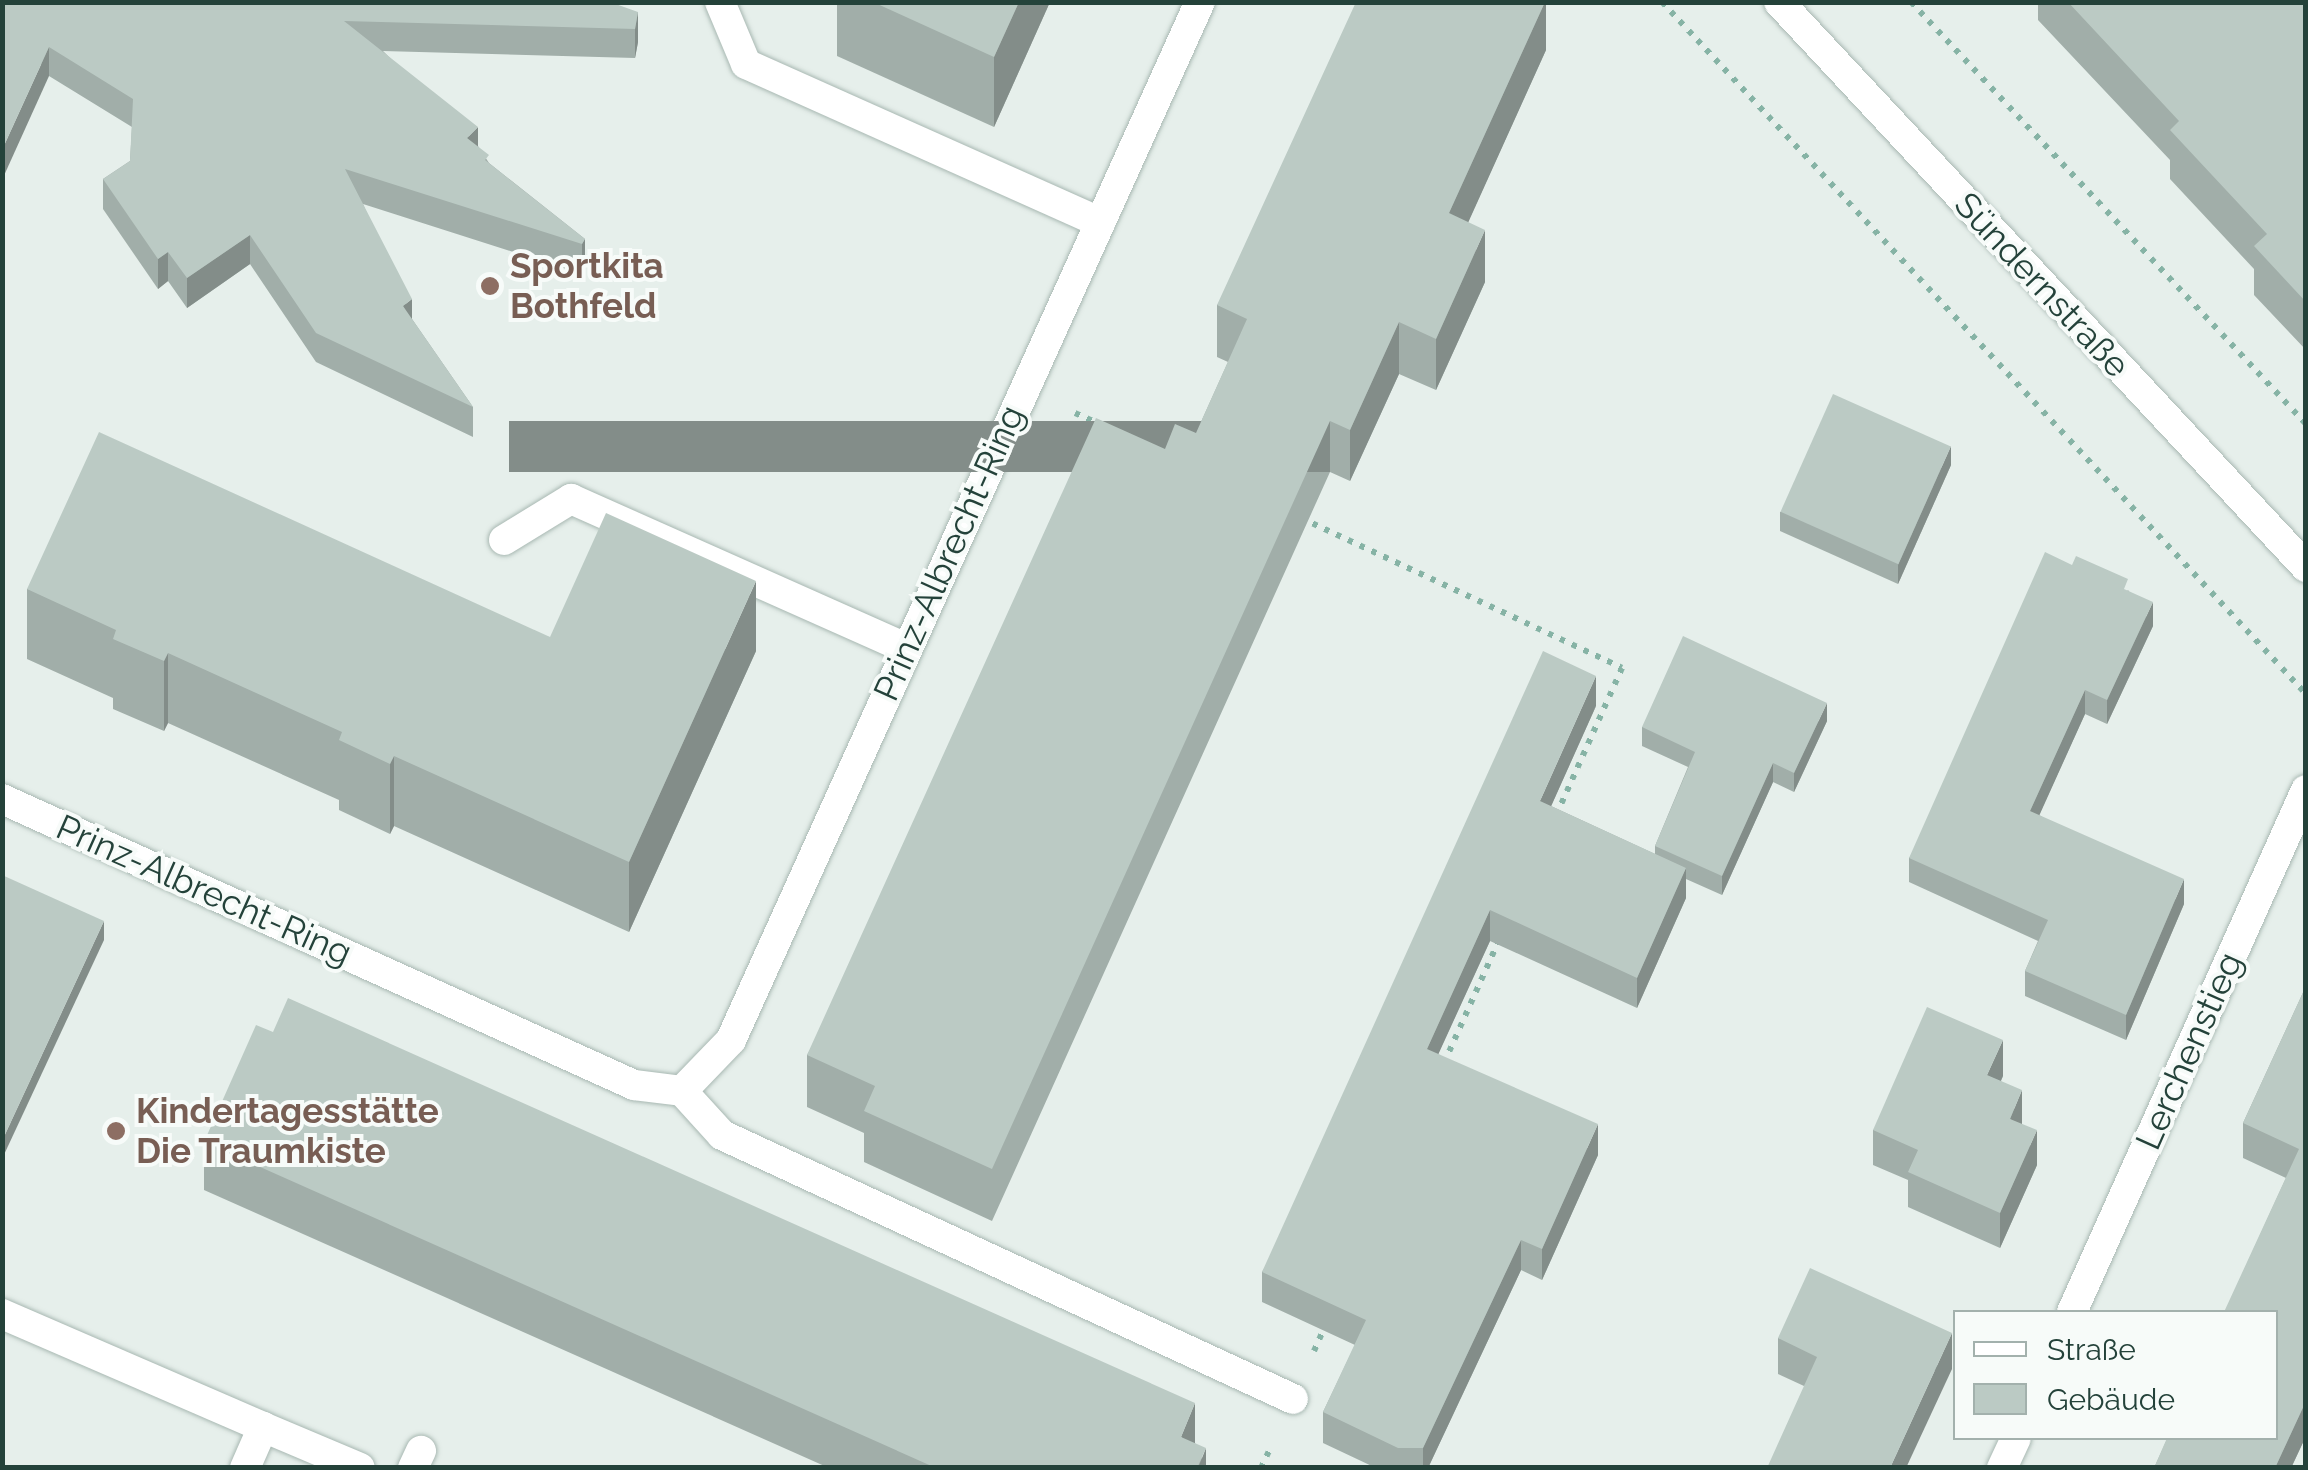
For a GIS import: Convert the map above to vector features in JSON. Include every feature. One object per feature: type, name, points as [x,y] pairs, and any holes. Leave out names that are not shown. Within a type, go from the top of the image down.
[{"type":"street","points":[[720,2],[746,64],[1100,222]]},
{"type":"street","name":"Prinz-Albrecht-Ring","points":[[2,799],[634,1085],[682,1092],[731,1040],[1200,2]]},
{"type":"street","name":"Sündernstraße","points":[[1779,2],[2306,567]]},
{"type":"street","points":[[504,540],[571,499],[906,648]]},
{"type":"street","name":"Lerchenstieg","points":[[2073,1310],[2306,790]]},
{"type":"street","points":[[682,1092],[722,1135],[1292,1398]]},
{"type":"street","points":[[2,1314],[360,1468]]},
{"type":"street","points":[[245,1468],[264,1427]]},
{"type":"street","points":[[2002,1468],[2015,1440]]},
{"type":"path","points":[[1662,2],[2306,694]]},
{"type":"path","points":[[1911,2],[2306,424]]},
{"type":"path","points":[[1024,389],[1114,431]]},
{"type":"path","points":[[1296,516],[1622,668],[1550,828]]},
{"type":"path","points":[[1437,1078],[1501,935]]},
{"type":"path","points":[[1292,1398],[1333,1310]]},
{"type":"building","points":[[2,2],[610,2],[638,12],[635,29],[344,21],[478,127],[467,138],[489,155],[485,160],[585,239],[582,244],[345,169],[412,299],[403,306],[473,407],[316,333],[250,235],[187,278],[168,252],[158,259],[103,179],[130,161],[133,99],[49,47],[2,150]]},
{"type":"building","points":[[873,2],[1019,2],[994,57]]},
{"type":"building","points":[[1356,2],[1545,2],[1449,213],[1485,230],[1436,339],[1399,322],[1350,430],[1330,421],[992,1169],[864,1111],[875,1086],[807,1055],[1096,418],[1165,449],[1175,424],[1196,433],[1247,319],[1217,305]]},
{"type":"building","points":[[2068,2],[2306,2],[2306,302],[2254,246],[2267,234],[2170,130],[2179,121]]},
{"type":"building","points":[[1833,394],[1951,446],[1898,564],[1781,512]]},
{"type":"building","points":[[99,432],[550,637],[606,513],[756,581],[629,862],[394,756],[390,764],[339,740],[342,732],[168,653],[164,661],[113,639],[116,630],[27,589]]},
{"type":"building","points":[[2045,552],[2072,565],[2076,556],[2128,579],[2124,589],[2153,602],[2107,700],[2085,690],[2030,811],[2184,879],[2126,1015],[2025,971],[2048,920],[1909,858]]},
{"type":"building","points":[[1683,636],[1827,703],[1794,773],[1773,763],[1722,876],[1655,846],[1695,752],[1642,727]]},
{"type":"building","points":[[1543,651],[1596,676],[1540,801],[1686,868],[1637,978],[1490,910],[1427,1049],[1598,1124],[1542,1249],[1521,1240],[1423,1448],[1398,1448],[1323,1412],[1366,1320],[1262,1272]]},
{"type":"building","points":[[2,875],[104,921],[2,1141]]},
{"type":"building","points":[[2306,986],[2306,1401],[2275,1468],[2154,1468],[2166,1440],[2278,1440],[2278,1310],[2225,1310],[2299,1149],[2243,1123]]},
{"type":"building","points":[[288,998],[1195,1403],[1181,1437],[1206,1448],[1198,1466],[1201,1468],[936,1468],[204,1142],[256,1025],[273,1032]]},
{"type":"building","points":[[1927,1007],[2003,1040],[1987,1075],[2022,1090],[2010,1119],[2037,1130],[2000,1213],[1908,1172],[1918,1150],[1873,1130]]},
{"type":"building","points":[[1810,1268],[1952,1333],[1890,1468],[1767,1468],[1817,1357],[1778,1338]]},
{"type":"place","name":"Sportkita Bothfeld","points":[[490,286]]},
{"type":"place","name":"Kindertagesstätte Die Traumkiste","points":[[116,1131]]}]
